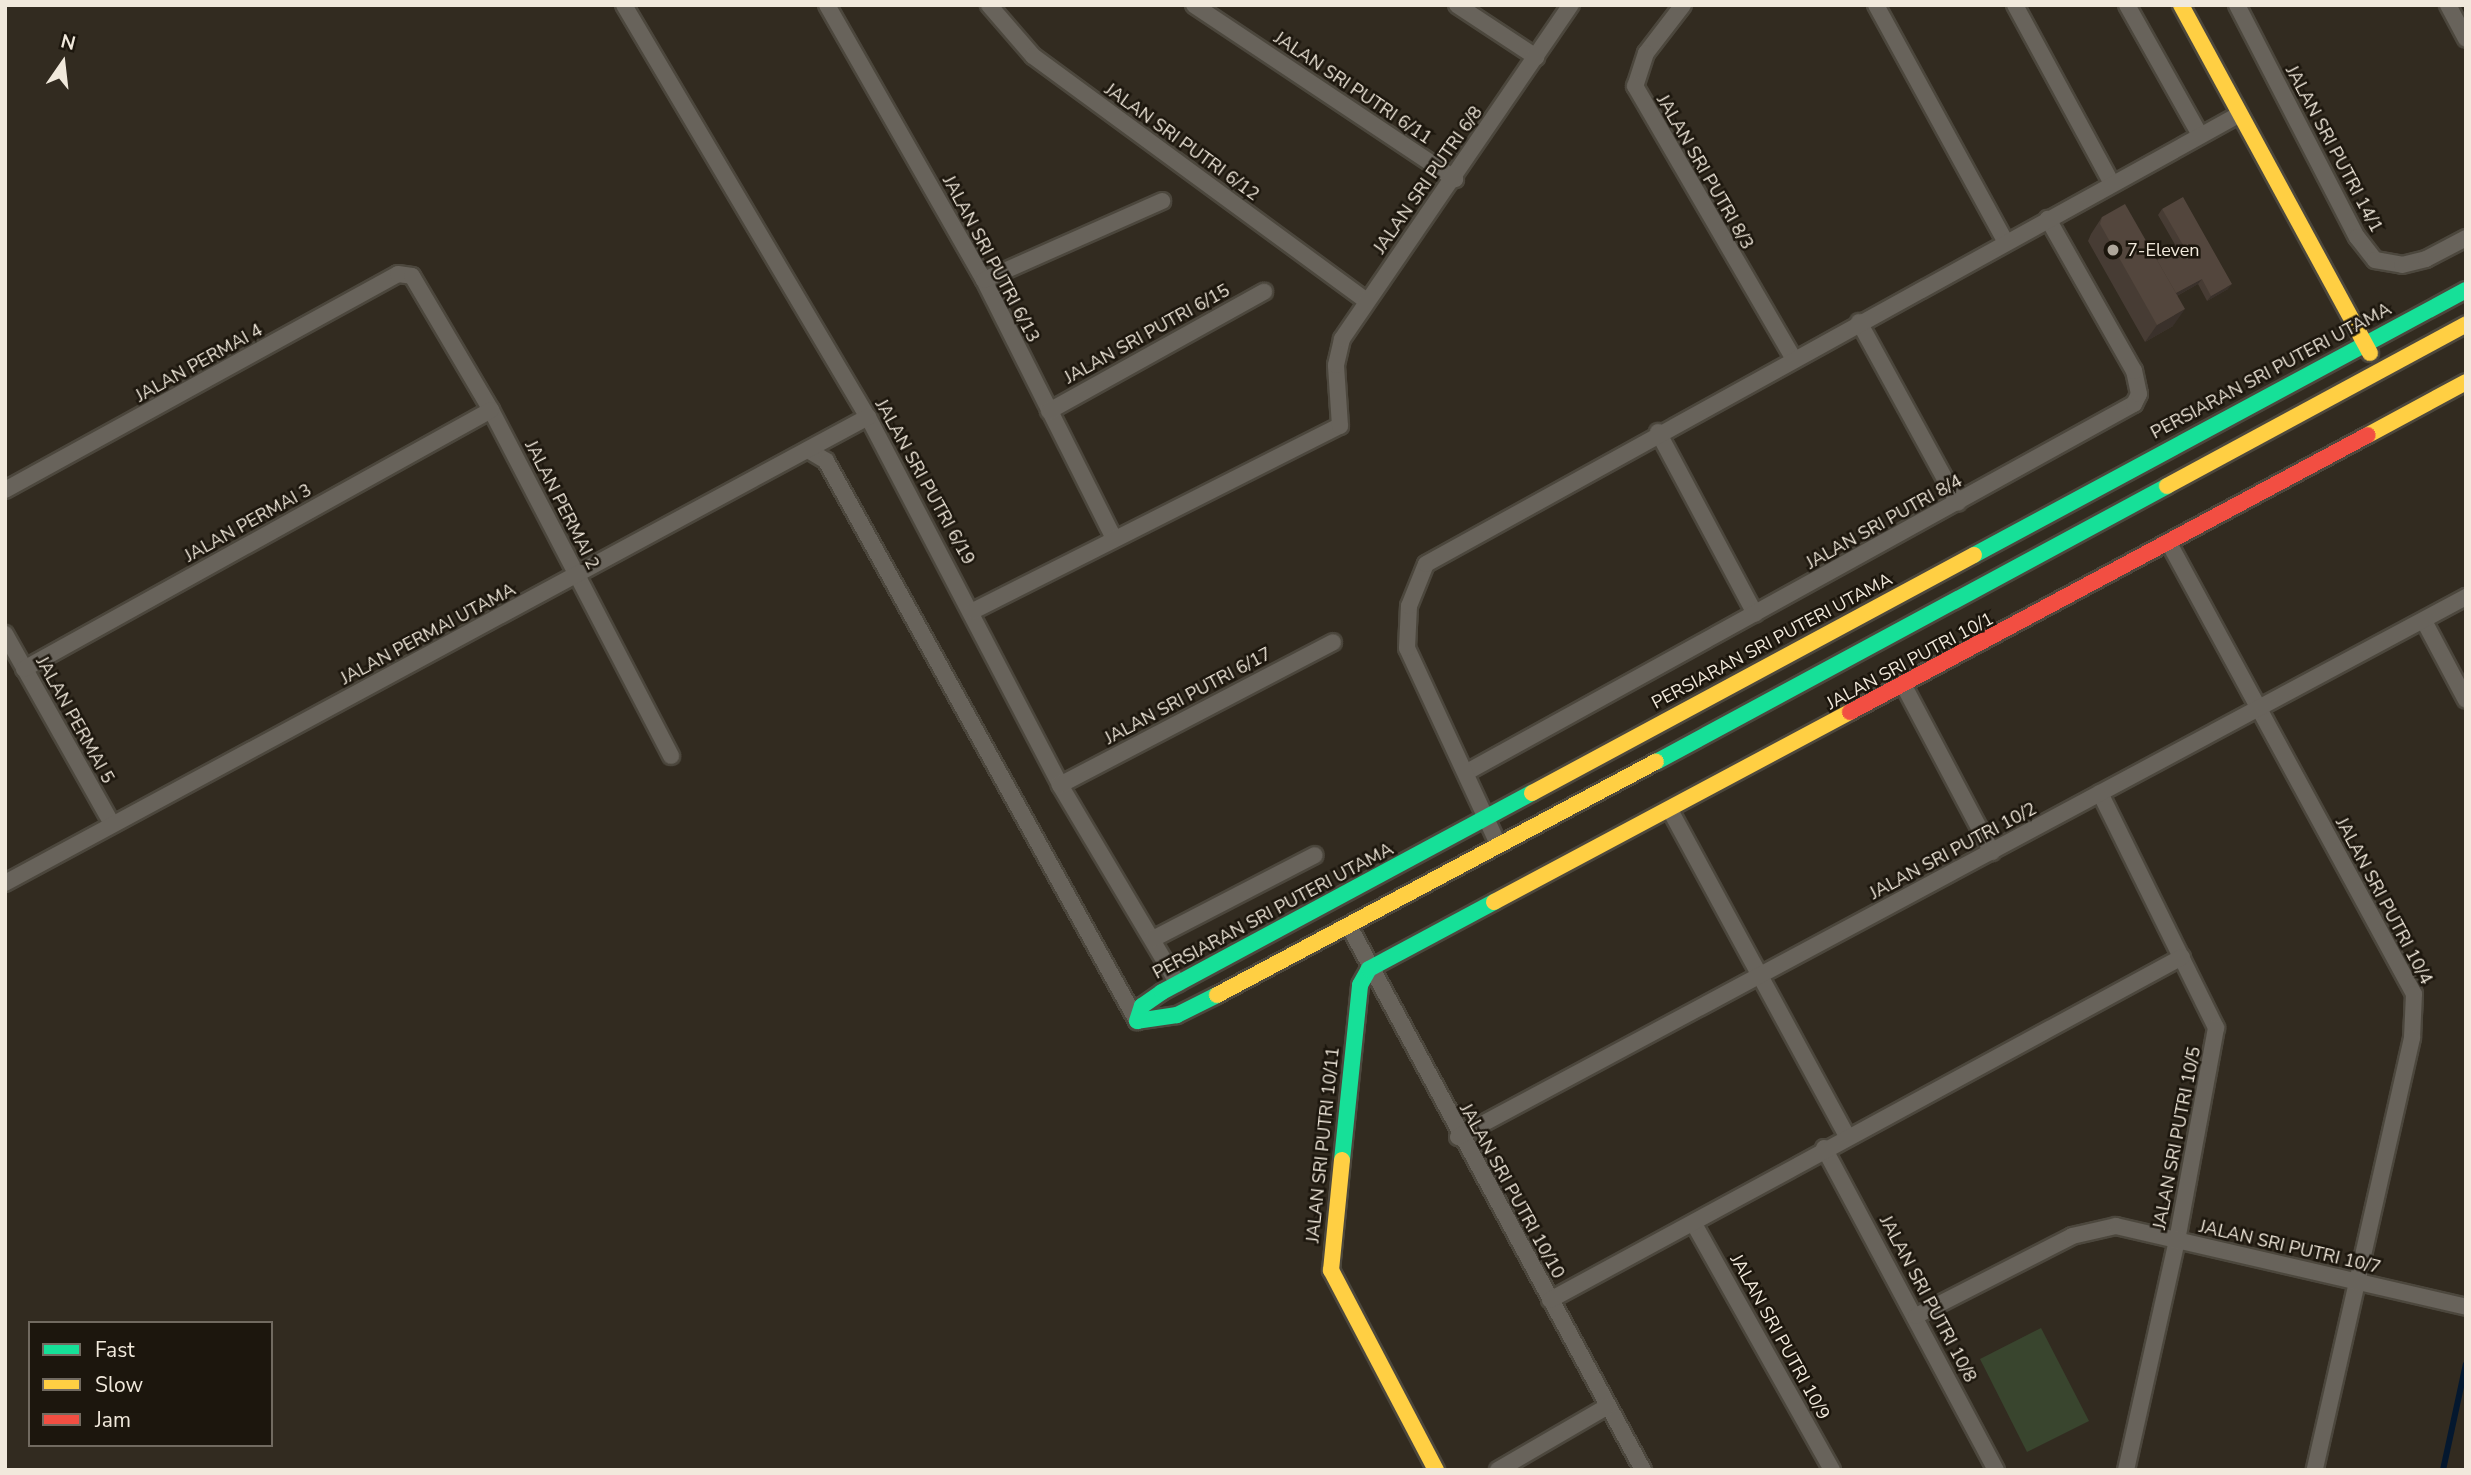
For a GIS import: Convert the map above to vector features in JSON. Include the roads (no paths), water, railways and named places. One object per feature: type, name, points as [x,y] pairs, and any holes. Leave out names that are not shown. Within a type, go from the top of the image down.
[{"type":"street","name":"JALAN SRI PUTRI 6/19","points":[[624,5],[868,417],[973,611],[1060,785],[1178,984]]},
{"type":"street","name":"JALAN SRI PUTRI 6/13","points":[[827,5],[984,280],[1113,537]]},
{"type":"street","name":"JALAN SRI PUTRI 6/12","points":[[989,5],[1033,56],[1364,299]]},
{"type":"street","name":"JALAN SRI PUTRI 6/11","points":[[1194,5],[1455,179]]},
{"type":"street","points":[[1457,5],[1536,57]]},
{"type":"street","name":"JALAN SRI PUTRI 6/8","points":[[1113,537],[1340,426],[1338,349],[1364,299],[1455,179],[1571,5]]},
{"type":"street","name":"JALAN SRI PUTRI 8/3","points":[[1683,5],[1646,53],[1635,86],[1793,358]]},
{"type":"street","points":[[1876,5],[2006,242]]},
{"type":"street","points":[[2015,5],[2112,184]]},
{"type":"street","points":[[2127,5],[2200,135]]},
{"type":"street","points":[[2182,5],[2378,369]]},
{"type":"street","name":"JALAN SRI PUTRI 14/1","points":[[2237,5],[2357,237],[2375,260],[2402,265],[2426,259],[2466,238]]},
{"type":"street","points":[[2448,5],[2461,20],[2466,39]]},
{"type":"street","points":[[1498,844],[1467,772],[1407,648],[1409,606],[1426,564],[1658,432],[2240,114]]},
{"type":"street","points":[[984,280],[1162,201]]},
{"type":"street","name":"JALAN SRI PUTRI 8/4","points":[[1467,772],[2124,411],[2139,394],[2134,371],[2048,219]]},
{"type":"street","name":"JALAN PERMAI 4","points":[[5,491],[398,274],[412,276]]},
{"type":"street","name":"JALAN PERMAI 2","points":[[412,276],[491,410],[671,756]]},
{"type":"street","name":"PERSIARAN SRI PUTERI UTAMA","points":[[1137,1021],[1142,1006],[1178,984],[2364,342],[2466,290]]},
{"type":"street","name":"JALAN SRI PUTRI 6/15","points":[[1049,411],[1264,292]]},
{"type":"street","points":[[1859,322],[1958,503]]},
{"type":"street","points":[[808,450],[826,461],[1137,1021],[1177,1015],[1350,928],[1498,844],[2466,324]]},
{"type":"street","name":"JALAN SRI PUTRI 10/1","points":[[1369,969],[2170,545],[2466,382]]},
{"type":"street","name":"JALAN PERMAI 3","points":[[24,669],[491,410]]},
{"type":"street","name":"JALAN PERMAI UTAMA","points":[[5,883],[868,417]]},
{"type":"street","points":[[1658,432],[1755,614]]},
{"type":"street","points":[[973,611],[1113,537]]},
{"type":"street","name":"JALAN SRI PUTRI 10/4","points":[[2170,545],[2414,994],[2414,1028],[2315,1470]]},
{"type":"street","name":"JALAN SRI PUTRI 10/2","points":[[1458,1137],[2466,597]]},
{"type":"street","points":[[2424,621],[2466,700]]},
{"type":"street","name":"JALAN PERMAI 5","points":[[5,634],[112,824]]},
{"type":"street","name":"JALAN SRI PUTRI 6/17","points":[[1060,785],[1334,642]]},
{"type":"street","points":[[1904,686],[1992,852]]},
{"type":"street","name":"JALAN SRI PUTRI 10/5","points":[[2100,793],[2216,1028],[2177,1240],[2126,1470]]},
{"type":"street","points":[[1670,810],[1847,1136]]},
{"type":"street","points":[[1153,939],[1315,855]]},
{"type":"street","name":"JALAN SRI PUTRI 10/10","points":[[1350,928],[1458,1137],[1643,1470]]},
{"type":"street","points":[[1550,1300],[1694,1224],[1824,1147],[2182,957]]},
{"type":"street","name":"JALAN SRI PUTRI 10/11","points":[[1369,969],[1360,985],[1331,1270],[1436,1470]]},
{"type":"street","name":"JALAN SRI PUTRI 10/8","points":[[1824,1147],[1996,1470]]},
{"type":"street","name":"JALAN SRI PUTRI 10/9","points":[[1694,1224],[1832,1470]]},
{"type":"street","name":"JALAN SRI PUTRI 10/7","points":[[1916,1316],[2090,1228],[2116,1226],[2466,1307]]},
{"type":"street","points":[[1498,1470],[1608,1406]]},
{"type":"waterway","points":[[2443,1470],[2466,1364]]},
{"type":"place","name":"7-Eleven","points":[[2113,250]]}]
